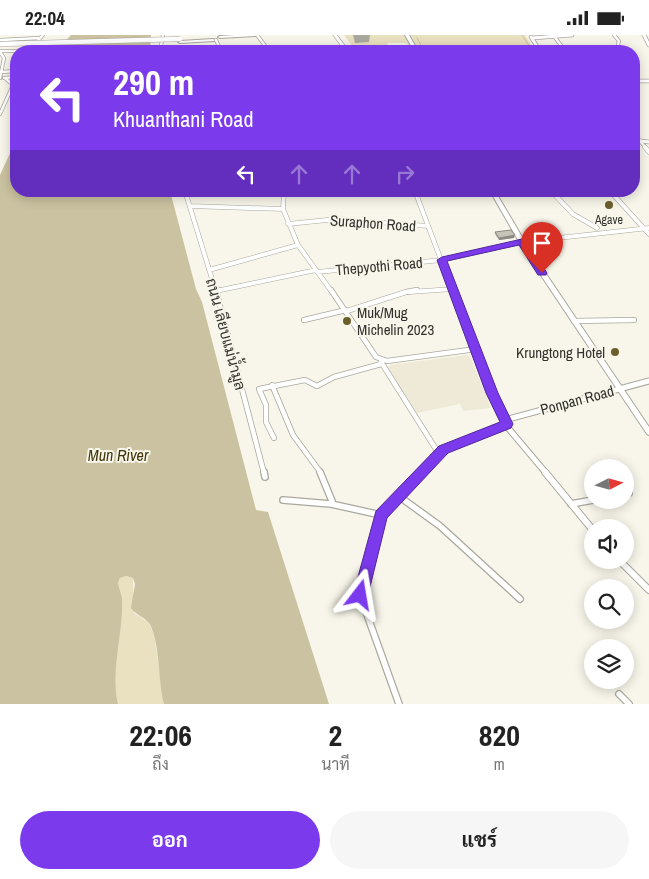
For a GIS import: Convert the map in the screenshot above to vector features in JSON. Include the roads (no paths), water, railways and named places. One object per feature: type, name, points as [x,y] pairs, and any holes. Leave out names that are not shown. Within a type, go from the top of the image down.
[{"type":"main road","points":[[30,45],[180,40],[256,35]]},
{"type":"main road","points":[[496,197],[522,242],[649,432]]},
{"type":"street","points":[[34,45],[43,35]]},
{"type":"street","points":[[256,35],[264,45]]},
{"type":"street","points":[[335,35],[344,45]]},
{"type":"street","points":[[531,36],[572,35]]},
{"type":"street","points":[[614,35],[618,44]]},
{"type":"street","points":[[644,35],[649,45]]},
{"type":"street","points":[[10,78],[0,78],[2,58],[0,46],[40,39]]},
{"type":"street","points":[[1,71],[10,71]]},
{"type":"street","points":[[5,78],[10,82]]},
{"type":"street","points":[[0,114],[10,92]]},
{"type":"street","points":[[640,141],[649,142]]},
{"type":"street","points":[[640,141],[649,152]]},
{"type":"street","name":"ถนน เลียบแม่น้ำมูล","points":[[187,197],[216,291],[266,477]]},
{"type":"street","points":[[284,197],[283,209],[298,245],[381,362],[439,454]]},
{"type":"street","points":[[417,197],[506,422],[584,519]]},
{"type":"street","points":[[556,197],[572,214],[597,229]]},
{"type":"street","points":[[615,197],[649,234]]},
{"type":"street","points":[[190,206],[283,209]]},
{"type":"street","name":"Suraphon Road","points":[[288,224],[337,219],[428,226]]},
{"type":"street","name":"Thepyothi Road","points":[[216,291],[316,271],[442,260],[522,242],[649,228]]},
{"type":"street","points":[[209,270],[298,245]]},
{"type":"street","points":[[304,320],[346,311],[406,292],[453,289]]},
{"type":"street","points":[[574,321],[634,320]]},
{"type":"street","points":[[274,438],[265,419],[266,405],[259,389],[305,380],[316,386],[334,377],[381,362],[476,349]]},
{"type":"street","name":"Ponpan Road","points":[[506,422],[649,381]]},
{"type":"street","points":[[272,385],[297,442],[312,459],[324,479],[332,501],[331,504]]},
{"type":"street","points":[[399,704],[360,595],[381,515],[444,450],[506,422]]},
{"type":"street","points":[[400,497],[440,526],[520,599]]},
{"type":"street","points":[[283,500],[331,504],[381,515]]},
{"type":"street","points":[[572,504],[584,502]]},
{"type":"street","points":[[628,569],[649,590]]},
{"type":"street","points":[[619,694],[629,704]]},
{"type":"water","points":[[71,35],[151,35],[150,45],[62,45]]},
{"type":"water","name":"Mun River","points":[[10,153],[10,197],[172,197],[196,289],[202,302],[256,510],[268,512],[329,704],[164,704],[153,630],[145,619],[131,608],[135,584],[133,578],[126,576],[120,578],[118,583],[122,598],[122,611],[116,664],[118,704],[0,704],[0,175]]},
{"type":"waterway","points":[[522,35],[529,45]]},
{"type":"waterway","points":[[417,38],[421,45]]},
{"type":"place","name":"Agave","points":[[609,205]]},
{"type":"place","name":"Muk/Mug Michelin 2023","points":[[347,321]]},
{"type":"place","name":"Krungtong Hotel","points":[[615,352]]}]
